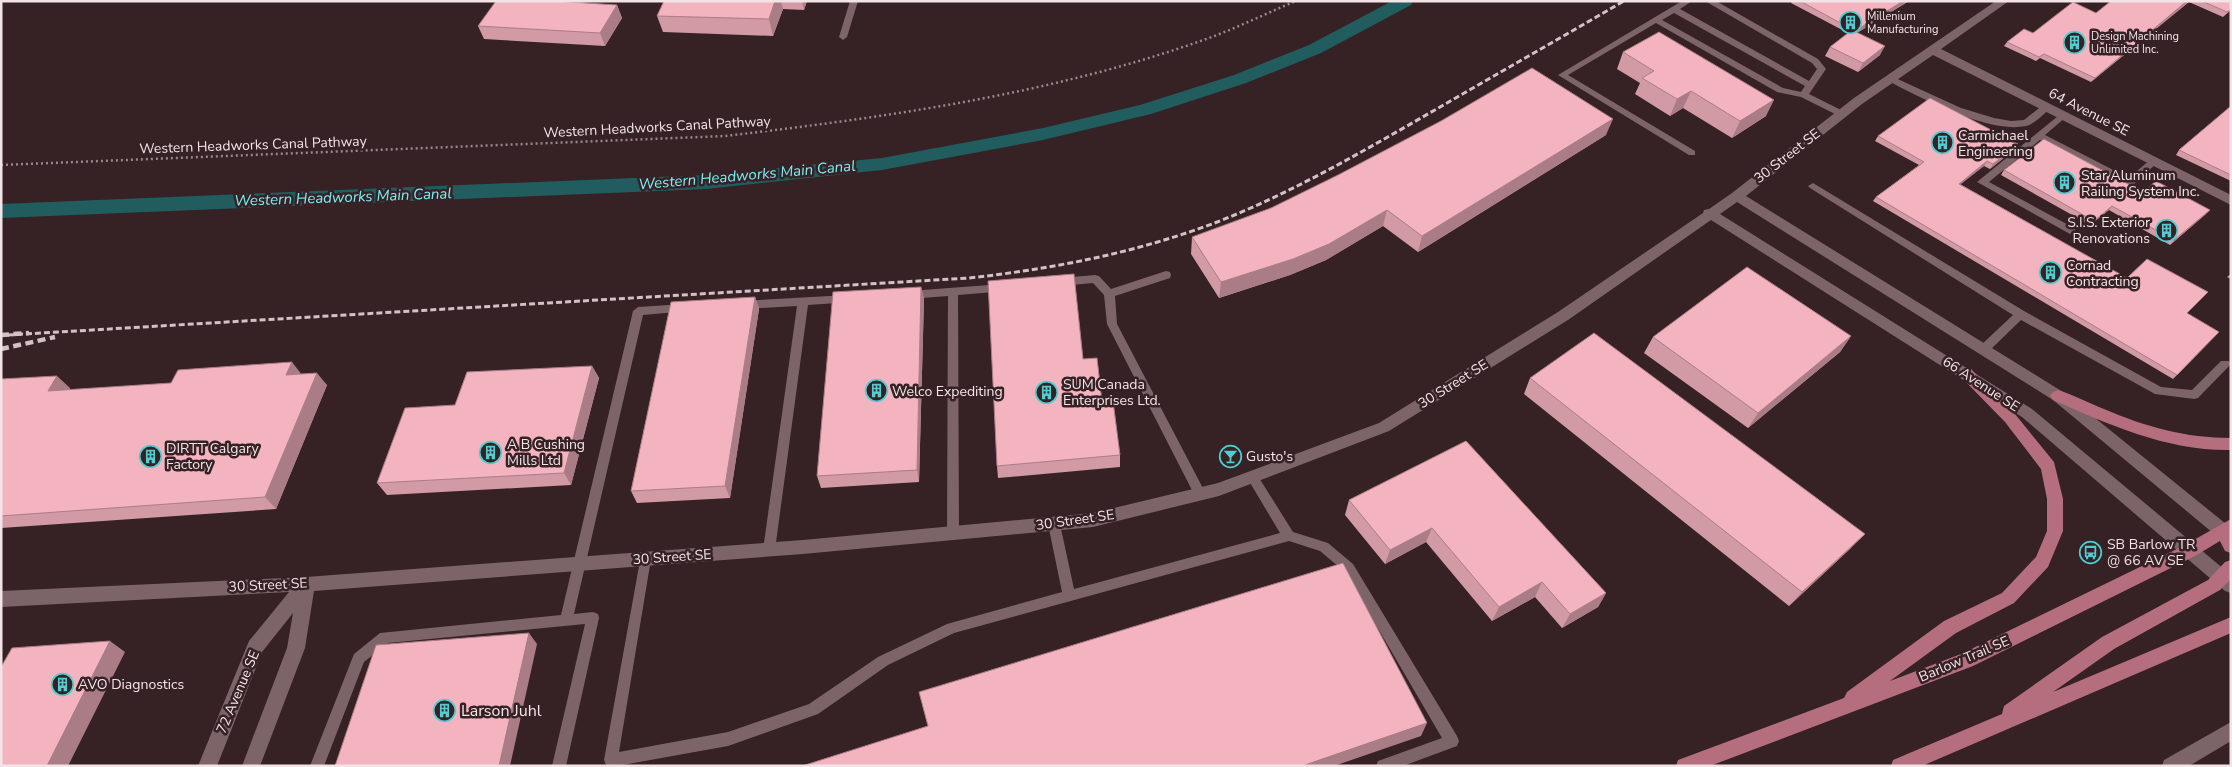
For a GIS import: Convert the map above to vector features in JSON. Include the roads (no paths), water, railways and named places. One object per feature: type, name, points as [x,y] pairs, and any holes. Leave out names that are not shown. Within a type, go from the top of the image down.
[{"type":"main road","points":[[1842,707],[1904,659],[1950,627],[2008,598],[2042,562],[2055,531],[2055,499],[2048,467],[2010,418],[1966,373]]},
{"type":"main road","points":[[2058,396],[2150,433],[2216,446],[2231,444]]},
{"type":"main road","name":"Barlow Trail SE","points":[[1685,766],[1967,660],[2189,551],[2229,536]]},
{"type":"main road","points":[[1985,730],[2108,643],[2227,577]]},
{"type":"main road","points":[[1900,766],[2231,625]]},
{"type":"street","name":"30 Street SE","points":[[1,599],[306,584],[769,550],[1093,520],[1200,494],[1384,427],[1563,316],[1709,213],[1737,196],[1842,114],[2004,1]]},
{"type":"street","name":"64 Avenue SE","points":[[1933,50],[2231,200]]},
{"type":"street","points":[[1737,196],[2058,396],[2229,536]]},
{"type":"street","name":"66 Avenue SE","points":[[1709,213],[2027,413],[2189,551],[2227,577]]},
{"type":"street","points":[[252,766],[296,648],[306,584]]},
{"type":"street","name":"72 Avenue SE","points":[[207,766],[256,647],[306,584]]},
{"type":"street","points":[[2171,766],[2231,731]]},
{"type":"lane","points":[[843,38],[854,1]]},
{"type":"lane","points":[[1688,1],[1562,75],[1692,153]]},
{"type":"lane","points":[[1709,1],[1814,61],[1822,69],[1804,96]]},
{"type":"lane","points":[[1674,9],[1810,85]]},
{"type":"lane","points":[[1656,20],[1780,90],[1804,96],[1842,114]]},
{"type":"lane","points":[[1891,79],[1936,101],[2003,122],[2026,123],[2046,107]]},
{"type":"lane","points":[[2063,116],[1982,182],[2070,230]]},
{"type":"lane","points":[[2039,136],[2130,183],[2154,161]]},
{"type":"lane","points":[[1813,186],[2020,314],[2159,392],[2194,396],[2225,364]]},
{"type":"lane","points":[[1109,294],[1166,276]]},
{"type":"lane","points":[[1048,284],[1096,279],[1109,294],[1112,324],[1200,494]]},
{"type":"lane","points":[[897,296],[1010,287]]},
{"type":"lane","points":[[953,292],[953,533]]},
{"type":"lane","points":[[733,306],[860,298]]},
{"type":"lane","points":[[769,550],[803,302]]},
{"type":"lane","points":[[566,620],[638,311],[695,308]]},
{"type":"lane","points":[[1984,349],[2020,314]]},
{"type":"lane","points":[[1252,476],[1289,536]]},
{"type":"lane","points":[[1054,524],[1069,597]]},
{"type":"lane","points":[[645,559],[610,763],[728,740],[813,709],[882,661],[952,628],[1289,536],[1324,547],[1349,568],[1452,741],[1383,766]]},
{"type":"lane","points":[[317,766],[359,658],[385,637],[593,618],[559,766]]},
{"type":"waterway","name":"Western Headworks Main Canal","points":[[1,211],[706,182],[882,164],[1043,134],[1144,110],[1240,79],[1315,49],[1405,1]]},
{"type":"railway","points":[[8,335],[969,278],[1062,265],[1123,251],[1183,234],[1266,201],[1370,147],[1624,1]]},
{"type":"railway","points":[[1,335],[29,333]]},
{"type":"railway","points":[[1,349],[55,337]]},
{"type":"place","name":"Millenium Manufacturing","points":[[1851,22]]},
{"type":"place","name":"Design Machining Unlimited Inc.","points":[[2075,42]]},
{"type":"place","name":"Carmichael Engineering","points":[[1942,143]]},
{"type":"place","name":"Star Aluminum Railing System Inc.","points":[[2065,183]]},
{"type":"place","name":"S.I.S. Exterior Renovations","points":[[2166,230]]},
{"type":"place","name":"Cornad Contracting","points":[[2050,273]]},
{"type":"place","name":"Welco Expediting","points":[[876,391]]},
{"type":"place","name":"SUM Canada Enterprises Ltd.","points":[[1047,392]]},
{"type":"place","name":"A B Cushing Mills Ltd","points":[[491,452]]},
{"type":"place","name":"DIRTT Calgary Factory","points":[[150,456]]},
{"type":"place","name":"Gusto's","points":[[1230,456]]},
{"type":"place","name":"SB Barlow TR @ 66 AV SE","points":[[2091,552]]},
{"type":"place","name":"AVO Diagnostics","points":[[62,684]]},
{"type":"place","name":"Larson Juhl","points":[[445,711]]}]
